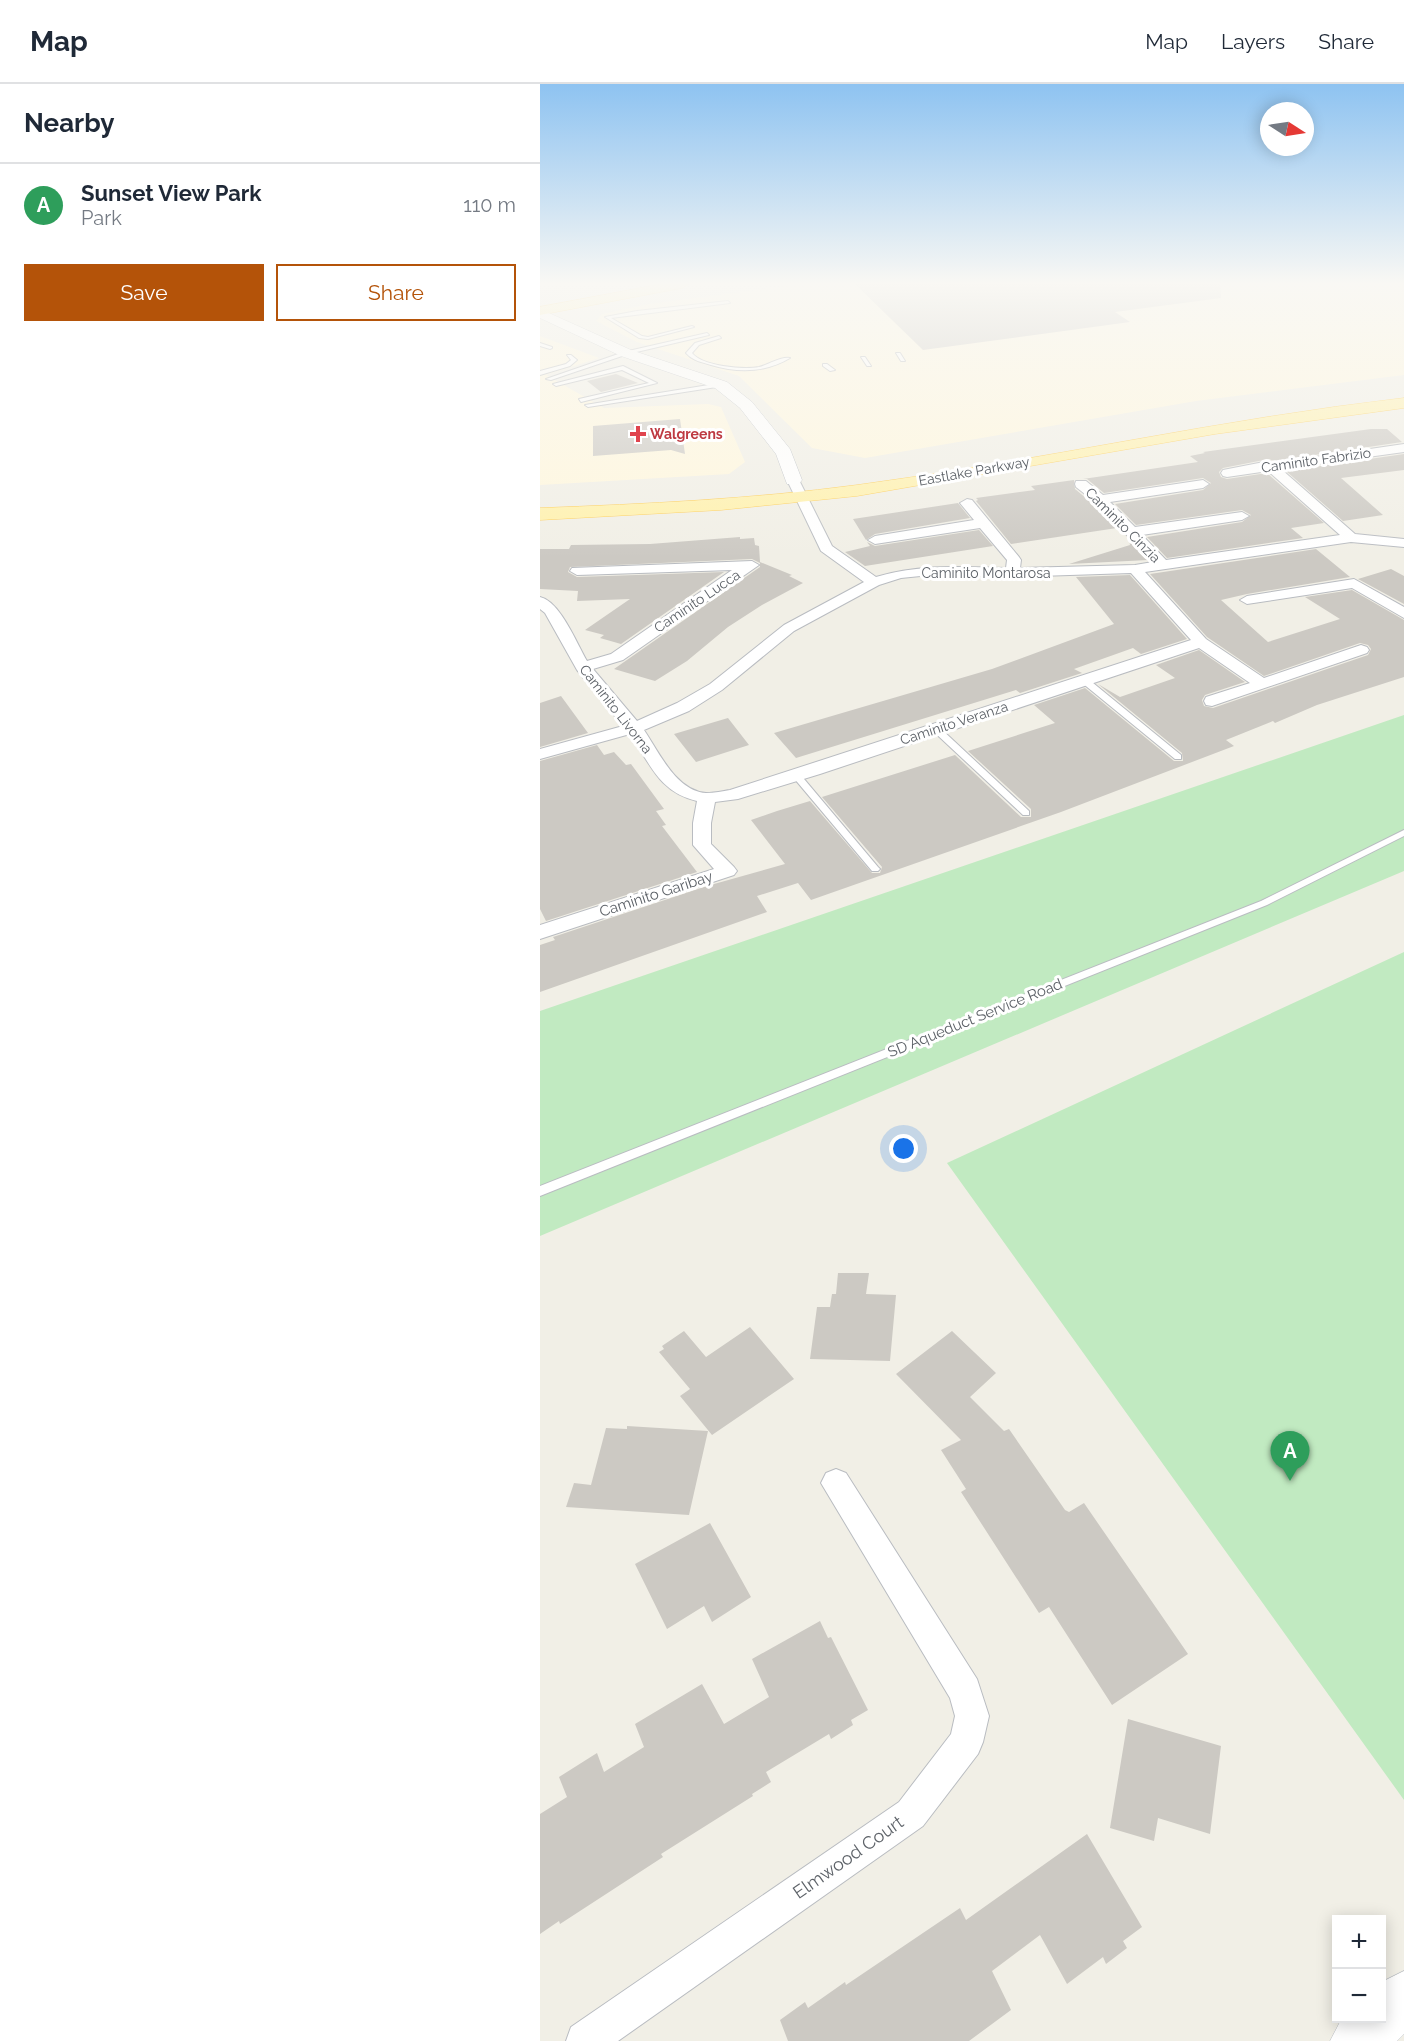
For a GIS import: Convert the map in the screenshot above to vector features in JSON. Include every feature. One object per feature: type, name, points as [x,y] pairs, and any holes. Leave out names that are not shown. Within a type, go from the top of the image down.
[{"type":"main road","points":[[1301,399],[1404,390]]},
{"type":"main road","name":"Eastlake Parkway","points":[[540,497],[700,488],[797,488],[900,484],[1231,424],[1404,403]]},
{"type":"main road","points":[[1162,421],[1255,405]]},
{"type":"main road","name":"Eastlake Parkway","points":[[899,466],[977,456],[1046,442]]},
{"type":"main road","name":"Eastlake Parkway","points":[[540,514],[797,488],[814,477]]},
{"type":"street","points":[[692,375],[721,385],[746,405],[784,453],[797,488],[826,548],[874,582]]},
{"type":"street","name":"Caminito Fabrizio","points":[[1227,473],[1269,465],[1404,448]]},
{"type":"street","points":[[1269,465],[1351,538]]},
{"type":"street","name":"Caminito Cinzia","points":[[1081,483],[1100,499],[1164,566]]},
{"type":"street","points":[[1100,499],[1203,484]]},
{"type":"street","points":[[967,503],[1014,560],[1012,573]]},
{"type":"street","points":[[1132,532],[1242,516]]},
{"type":"street","points":[[875,540],[984,523]]},
{"type":"street","name":"Caminito Montarosa","points":[[540,754],[634,728],[683,707],[716,687],[789,628],[874,582],[900,574],[940,570],[1012,573],[1135,569],[1351,538],[1404,543]]},
{"type":"street","points":[[1368,540],[1404,553]]},
{"type":"street","name":"Caminito Lucca","points":[[577,571],[752,565],[728,579],[617,657],[583,668]]},
{"type":"street","points":[[1135,569],[1201,642],[1262,684]]},
{"type":"street","points":[[1247,600],[1354,583],[1404,614]]},
{"type":"street","name":"Caminito Livorna","points":[[541,601],[551,611],[583,668],[634,728],[673,785],[686,793],[706,798]]},
{"type":"street","name":"Caminito Veranza","points":[[706,798],[732,795],[796,775],[1201,642]]},
{"type":"street","points":[[1212,701],[1361,650]]},
{"type":"street","name":"Caminito Garibay","points":[[540,932],[727,871],[702,845],[702,823],[706,810],[706,798]]},
{"type":"street","name":"Elmwood Court","points":[[585,2041],[911,1814],[966,1742],[972,1716],[965,1691],[836,1483]]},
{"type":"street","points":[[1357,2041],[1404,1998]]},
{"type":"lane","points":[[549,379],[560,375]]},
{"type":"lane","points":[[556,384],[592,375]]},
{"type":"lane","points":[[581,400],[654,382],[639,375]]},
{"type":"lane","points":[[587,405],[721,385]]},
{"type":"lane","points":[[1084,680],[1178,757]]},
{"type":"lane","points":[[936,729],[1026,813]]},
{"type":"lane","points":[[796,775],[874,869]]},
{"type":"lane","name":"SD Aqueduct Service Road","points":[[540,1191],[1264,903],[1404,833]]},
{"type":"shaded area","points":[[540,375],[547,375],[604,408],[708,404],[721,407],[745,462],[729,474],[540,485]]},
{"type":"shaded area","points":[[737,375],[1401,375],[1196,401],[865,458],[812,448]]},
{"type":"green space","points":[[1404,715],[1404,871],[540,1236],[540,1011]]},
{"type":"green space","points":[[1404,952],[1404,1800],[947,1163]]},
{"type":"building","points":[[619,375],[638,383],[601,392],[587,381]]},
{"type":"building","name":"Walgreens","points":[[680,419],[685,454],[671,450],[593,456],[593,426]]},
{"type":"building","points":[[1371,429],[1387,429],[1402,442],[1274,461],[1269,459],[1223,468],[1219,472],[1221,477],[1227,479],[1267,473],[1324,523],[1291,528],[1303,538],[1167,558],[1147,537],[1242,522],[1251,515],[1242,510],[1136,525],[1115,504],[1203,490],[1211,483],[1203,478],[1104,493],[1087,479],[1083,479],[1198,462],[1190,456],[1205,453],[1203,452]]},
{"type":"building","points":[[1404,454],[1404,470],[1341,478],[1383,515],[1343,521],[1286,471]]},
{"type":"building","points":[[1074,480],[1075,489],[1117,528],[1011,544],[976,501],[978,500],[976,498],[1035,490],[1031,486]]},
{"type":"building","points":[[958,503],[970,518],[875,534],[866,540],[853,519]]},
{"type":"building","points":[[979,530],[993,546],[865,566],[845,552],[870,546],[867,542],[875,546]]},
{"type":"building","points":[[740,537],[740,539],[754,538],[755,545],[759,546],[760,562],[792,575],[789,576],[803,583],[728,627],[687,661],[655,681],[614,669],[760,567],[760,563],[752,559],[570,567],[568,572],[577,577],[724,572],[621,644],[600,638],[604,635],[585,630],[630,599],[577,601],[578,591],[540,589],[540,549],[569,549],[571,545],[650,544]]},
{"type":"building","points":[[1129,540],[1148,560],[1069,564],[1130,545]]},
{"type":"building","points":[[1316,549],[1350,577],[1221,600],[1268,642],[1340,619],[1305,597],[1352,590],[1404,620],[1404,677],[1317,705],[1275,723],[1273,721],[1226,740],[1234,746],[1061,812],[811,900],[798,883],[757,896],[767,912],[540,992],[540,945],[555,940],[553,937],[707,886],[785,864],[751,820],[810,801],[872,873],[880,873],[882,867],[822,797],[955,755],[1021,817],[1031,817],[1031,809],[968,751],[1055,723],[1034,705],[1085,688],[1174,761],[1183,761],[1182,753],[1098,684],[1120,697],[1175,678],[1156,665],[1199,650],[1245,682],[1205,695],[1202,700],[1204,706],[1213,708],[1368,655],[1371,649],[1368,645],[1360,643],[1264,676],[1207,637],[1150,574]]},
{"type":"building","points":[[1391,569],[1404,576],[1404,604],[1358,579]]},
{"type":"building","points":[[1130,575],[1187,639],[1141,654],[1133,648],[1074,669],[1082,673],[1020,693],[1016,690],[796,758],[774,733],[992,669],[1114,624],[1076,577]]},
{"type":"building","points":[[561,696],[588,733],[540,747],[540,703]]},
{"type":"building","points":[[728,718],[749,745],[696,762],[674,734]]},
{"type":"building","points":[[597,745],[604,755],[614,752],[626,765],[631,764],[664,809],[656,811],[666,825],[662,826],[697,872],[546,921],[540,909],[540,761]]},
{"type":"building","points":[[838,1273],[869,1273],[866,1294],[896,1295],[890,1361],[810,1359],[817,1307],[830,1307],[832,1294],[836,1294]]},
{"type":"building","points":[[750,1327],[794,1379],[712,1435],[680,1396],[690,1389],[659,1352],[664,1349],[662,1346],[684,1331],[706,1357]]},
{"type":"building","points":[[952,1331],[996,1373],[970,1397],[1004,1431],[1009,1429],[1065,1510],[1069,1512],[1084,1503],[1188,1654],[1112,1705],[1049,1607],[1039,1613],[961,1492],[966,1489],[941,1450],[961,1440],[896,1374]]},
{"type":"building","points":[[627,1426],[708,1431],[689,1515],[566,1507],[574,1483],[591,1485],[606,1428],[627,1429]]},
{"type":"building","points":[[710,1523],[751,1597],[712,1622],[704,1606],[667,1629],[635,1564]]},
{"type":"building","points":[[820,1621],[828,1638],[831,1637],[868,1710],[851,1720],[853,1725],[831,1739],[829,1734],[766,1772],[771,1782],[752,1794],[753,1796],[661,1854],[663,1857],[560,1924],[559,1921],[540,1934],[540,1814],[567,1797],[559,1777],[597,1753],[604,1772],[644,1747],[635,1724],[702,1684],[724,1724],[769,1697],[752,1659]]},
{"type":"building","points":[[1128,1719],[1221,1746],[1210,1834],[1158,1818],[1154,1841],[1110,1828]]},
{"type":"building","points":[[1087,1834],[1142,1927],[1123,1941],[1127,1948],[1106,1964],[1103,1957],[1067,1984],[1040,1935],[992,1971],[1011,2010],[969,2041],[788,2041],[780,2020],[805,2002],[808,2008],[845,1982],[846,1985],[960,1908],[966,1920]]},
{"type":"place","name":"Walgreens","points":[[638,434]]},
{"type":"place","name":"Sunset View Park","points":[[1290,1481]]}]
